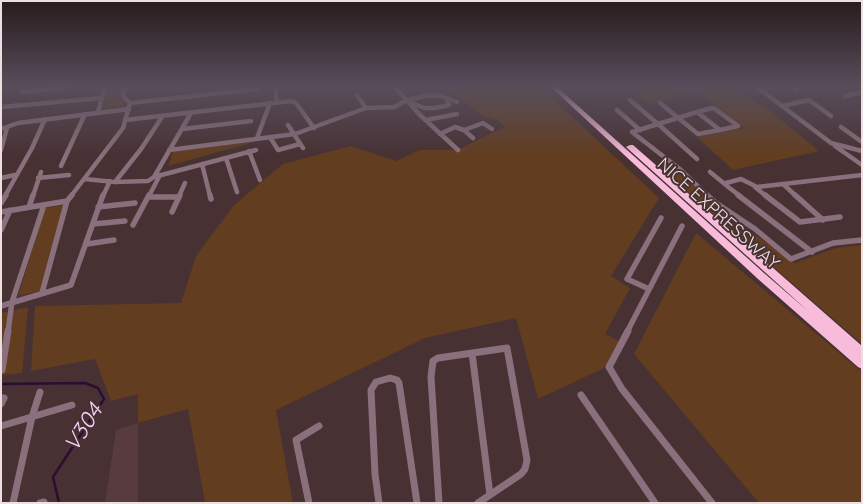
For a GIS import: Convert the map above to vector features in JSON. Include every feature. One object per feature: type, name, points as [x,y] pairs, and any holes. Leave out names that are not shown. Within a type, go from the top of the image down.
[{"type":"highway","name":"NICE EXPRESSWAY","points":[[580,111],[768,282],[862,364]]},
{"type":"highway","name":"NICE EXPRESSWAY","points":[[588,111],[862,354]]},
{"type":"street","points":[[1,129],[18,123],[106,111]]},
{"type":"street","points":[[42,293],[67,201],[123,128],[128,111]]},
{"type":"street","points":[[125,120],[211,111]]},
{"type":"street","points":[[257,138],[267,111]]},
{"type":"street","points":[[301,111],[314,128]]},
{"type":"street","points":[[169,150],[295,134],[359,111]]},
{"type":"street","points":[[417,111],[458,150]]},
{"type":"street","points":[[618,111],[640,130]]},
{"type":"street","points":[[642,111],[697,159]]},
{"type":"street","points":[[669,111],[698,134],[738,126],[717,111]]},
{"type":"street","points":[[706,111],[632,132],[681,170],[721,207],[755,229],[791,259],[833,243],[862,240]]},
{"type":"street","points":[[788,111],[862,165]]},
{"type":"street","points":[[823,111],[831,116]]},
{"type":"street","points":[[697,112],[720,130]]},
{"type":"street","points":[[154,177],[191,113]]},
{"type":"street","points":[[61,166],[84,114]]},
{"type":"street","points":[[426,120],[457,114]]},
{"type":"street","points":[[1,306],[71,286],[87,244],[98,207],[113,182],[141,149],[162,117]]},
{"type":"street","points":[[1,203],[15,175],[32,148],[45,119]]},
{"type":"street","points":[[182,129],[251,121]]},
{"type":"street","points":[[464,130],[482,124],[492,129]]},
{"type":"street","points":[[270,137],[278,150],[302,146],[288,125]]},
{"type":"street","points":[[440,134],[457,127],[473,138]]},
{"type":"street","points":[[841,127],[862,142]]},
{"type":"street","points":[[1,150],[7,128]]},
{"type":"street","points":[[831,143],[862,150]]},
{"type":"street","points":[[84,179],[113,182],[148,181],[160,175],[256,150]]},
{"type":"street","points":[[249,152],[260,180]]},
{"type":"street","points":[[226,158],[237,192]]},
{"type":"street","points":[[202,164],[211,199]]},
{"type":"street","points":[[175,171],[178,179]]},
{"type":"street","points":[[710,172],[812,252]]},
{"type":"street","points":[[1,178],[15,175]]},
{"type":"street","points":[[29,207],[39,175],[69,175]]},
{"type":"street","points":[[133,225],[160,175]]},
{"type":"street","points":[[755,187],[862,175]]},
{"type":"street","points":[[726,184],[741,179],[755,187],[796,220],[804,223],[840,217]]},
{"type":"street","points":[[172,212],[185,183]]},
{"type":"street","points":[[783,184],[823,220]]},
{"type":"street","points":[[148,197],[179,197]]},
{"type":"street","points":[[1,212],[67,201]]},
{"type":"street","points":[[98,207],[135,203]]},
{"type":"street","points":[[2,370],[2,356],[12,302],[44,205]]},
{"type":"street","points":[[1,230],[10,210]]},
{"type":"street","points":[[649,289],[627,279],[661,218]]},
{"type":"street","points":[[93,224],[125,221]]},
{"type":"street","points":[[682,226],[609,367],[622,389],[712,503]]},
{"type":"street","points":[[87,244],[114,240]]},
{"type":"street","points":[[439,503],[431,377],[433,362],[438,358],[507,348],[527,460],[526,469],[478,503]]},
{"type":"street","points":[[472,353],[490,495]]},
{"type":"street","points":[[380,503],[375,474],[371,390],[376,382],[390,378],[398,380],[399,383],[417,503]]},
{"type":"street","points":[[13,503],[32,417],[40,392]]},
{"type":"street","points":[[581,395],[655,503]]},
{"type":"street","points":[[1,426],[72,404]]},
{"type":"street","points":[[309,503],[296,440],[320,426]]},
{"type":"shaded area","points":[[475,111],[565,111],[659,198],[611,276],[630,288],[605,334],[619,341],[604,368],[538,399],[516,318],[425,338],[276,410],[293,503],[205,503],[188,409],[138,423],[138,394],[111,401],[95,359],[31,371],[35,306],[181,303],[196,256],[234,205],[283,164],[351,146],[396,161],[420,150],[457,150],[505,127],[498,120],[483,116]]},
{"type":"shaded area","points":[[721,111],[770,111],[819,151],[733,170],[697,137],[744,128]]},
{"type":"shaded area","points":[[258,141],[168,166],[173,151]]},
{"type":"shaded area","points":[[678,173],[725,213],[795,263],[836,248],[862,245],[862,344],[668,175]]},
{"type":"shaded area","points":[[64,205],[40,291],[18,296],[45,208]]},
{"type":"shaded area","points":[[696,233],[862,372],[862,503],[759,503],[634,354]]},
{"type":"shaded area","points":[[28,307],[22,373],[1,375],[1,313]]},
{"type":"shaded area","points":[[138,423],[138,503],[105,503],[116,430]]},
{"type":"waterway","name":"V304","points":[[1,384],[85,383],[98,388],[104,399],[53,477],[59,503]]}]
